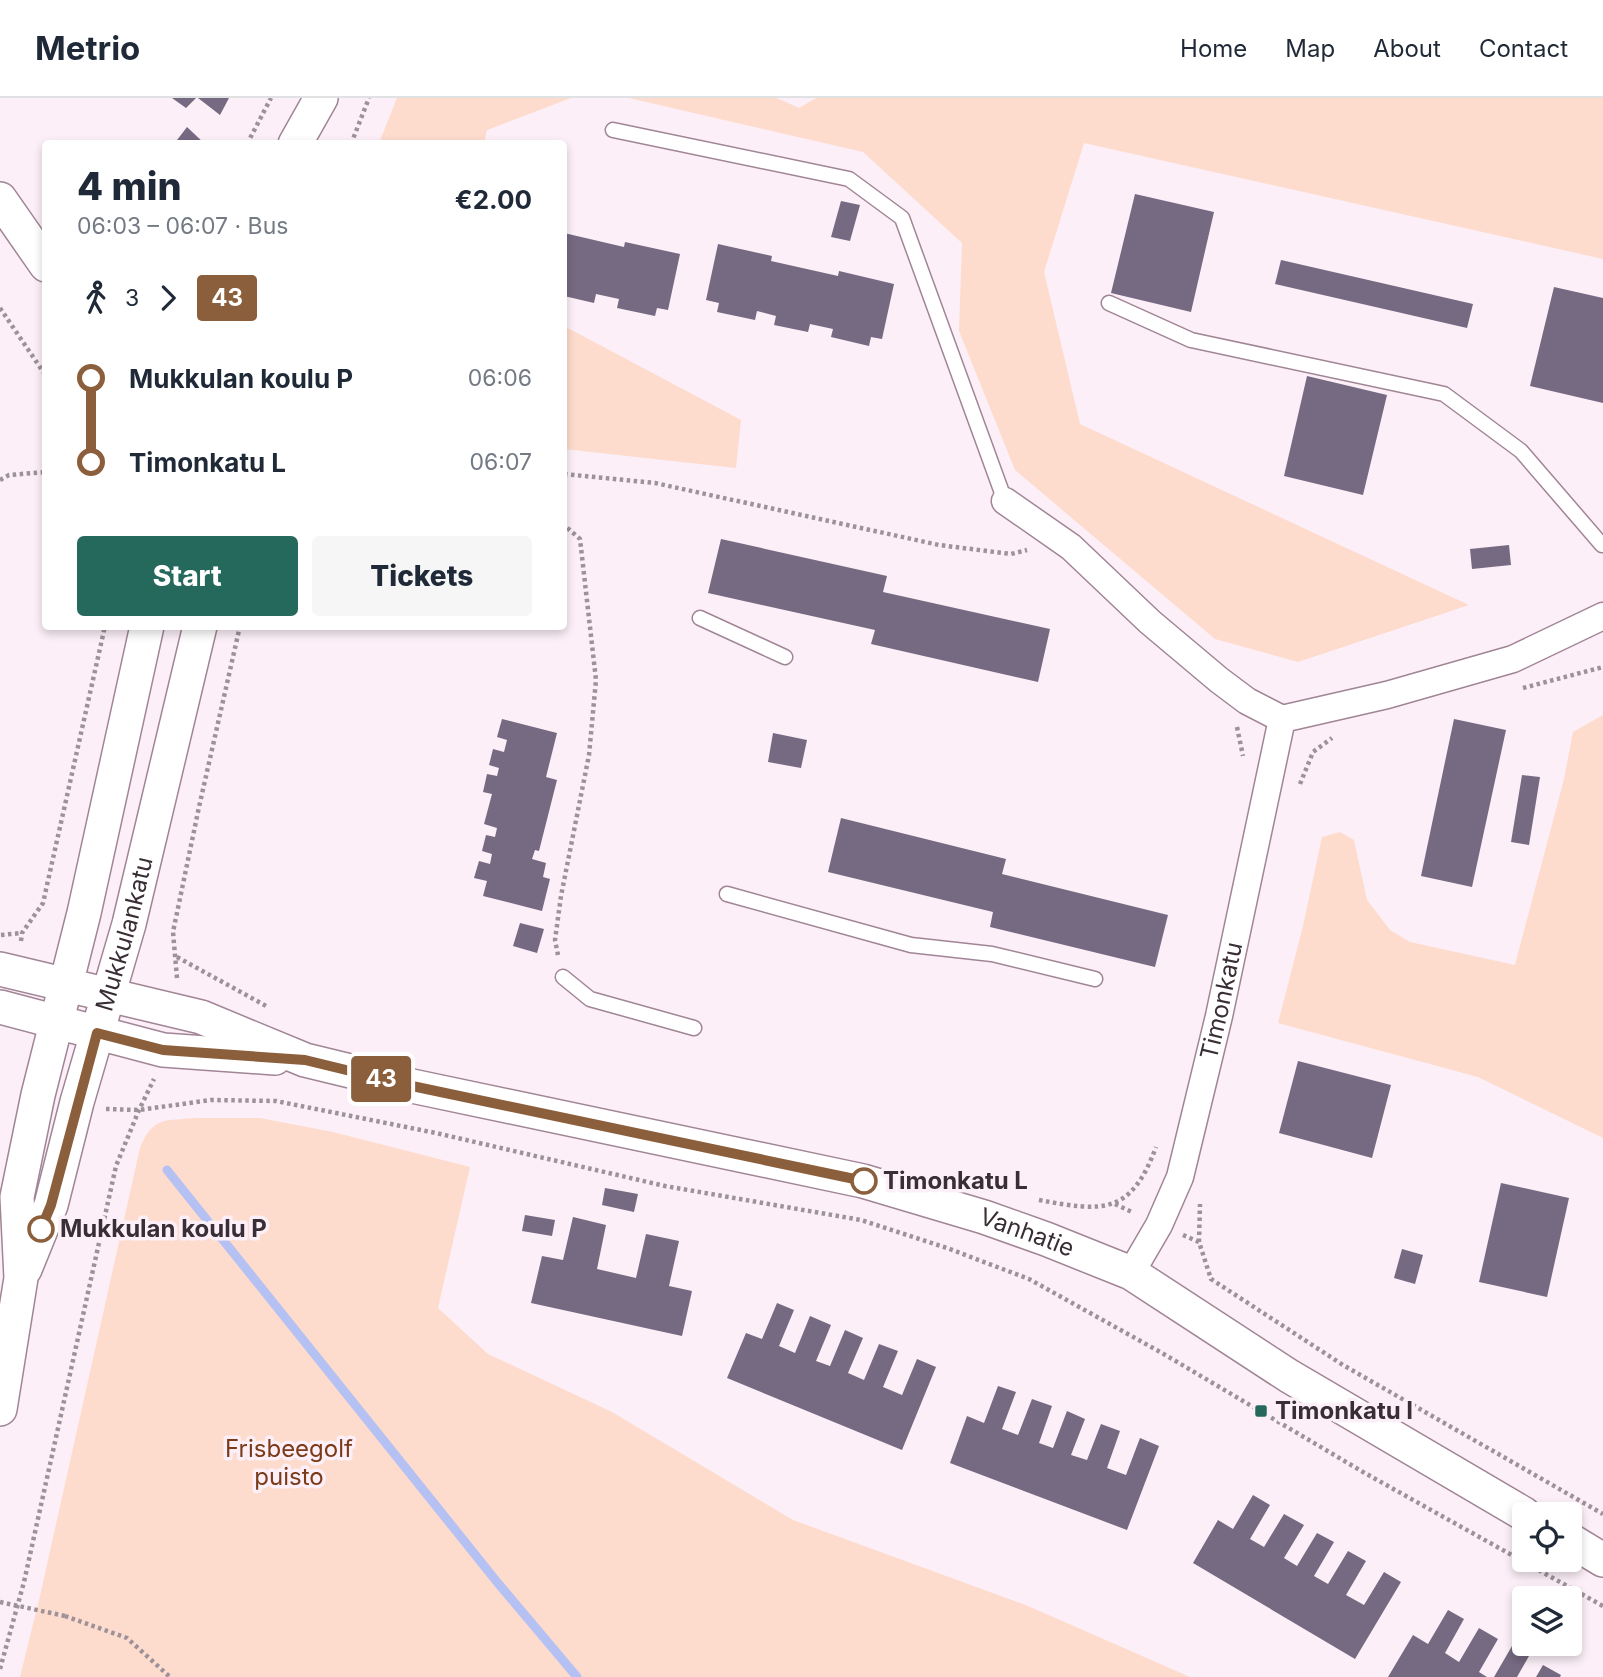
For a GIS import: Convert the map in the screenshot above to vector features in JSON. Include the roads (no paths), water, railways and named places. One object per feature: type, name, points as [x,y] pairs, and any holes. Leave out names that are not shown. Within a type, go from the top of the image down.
[{"type":"street","points":[[297,140],[321,98]]},
{"type":"street","points":[[0,199],[42,259]]},
{"type":"street","points":[[1006,501],[1070,547],[1150,622],[1219,680],[1247,701],[1282,719],[1387,695],[1513,659],[1603,617]]},
{"type":"street","name":"Mukkulankatu","points":[[0,1409],[21,1278],[17,1198],[84,913],[146,630]]},
{"type":"street","name":"Mukkulankatu","points":[[21,1278],[51,1205],[77,1102],[129,924],[199,630]]},
{"type":"street","name":"Timonkatu","points":[[1131,1273],[1159,1225],[1180,1177],[1219,1016],[1282,719]]},
{"type":"street","name":"Vanhatie","points":[[8,971],[201,1017],[305,1060],[412,1086],[863,1181],[984,1217],[1131,1273],[1289,1376],[1512,1507]]},
{"type":"street","name":"Vanhatie","points":[[0,1007],[163,1050],[305,1060]]},
{"type":"street","points":[[1582,1547],[1603,1560]]},
{"type":"lane","points":[[613,130],[849,179],[902,218],[1006,501]]},
{"type":"lane","points":[[1109,303],[1191,340],[1444,394],[1521,451],[1603,546]]},
{"type":"lane","points":[[699,618],[785,657]]},
{"type":"lane","points":[[727,894],[911,945],[992,954],[1095,979]]},
{"type":"lane","points":[[563,977],[590,999],[694,1028]]},
{"type":"waterway","points":[[167,1170],[497,1582],[577,1677]]},
{"type":"place","name":"Timonkatu L","points":[[864,1181]]},
{"type":"place","name":"Mukkulan koulu P","points":[[41,1229]]},
{"type":"place","name":"Timonkatu I","points":[[1261,1411]]},
{"type":"park label","name":"Frisbeegolf puisto","points":[[289,1463]]}]
